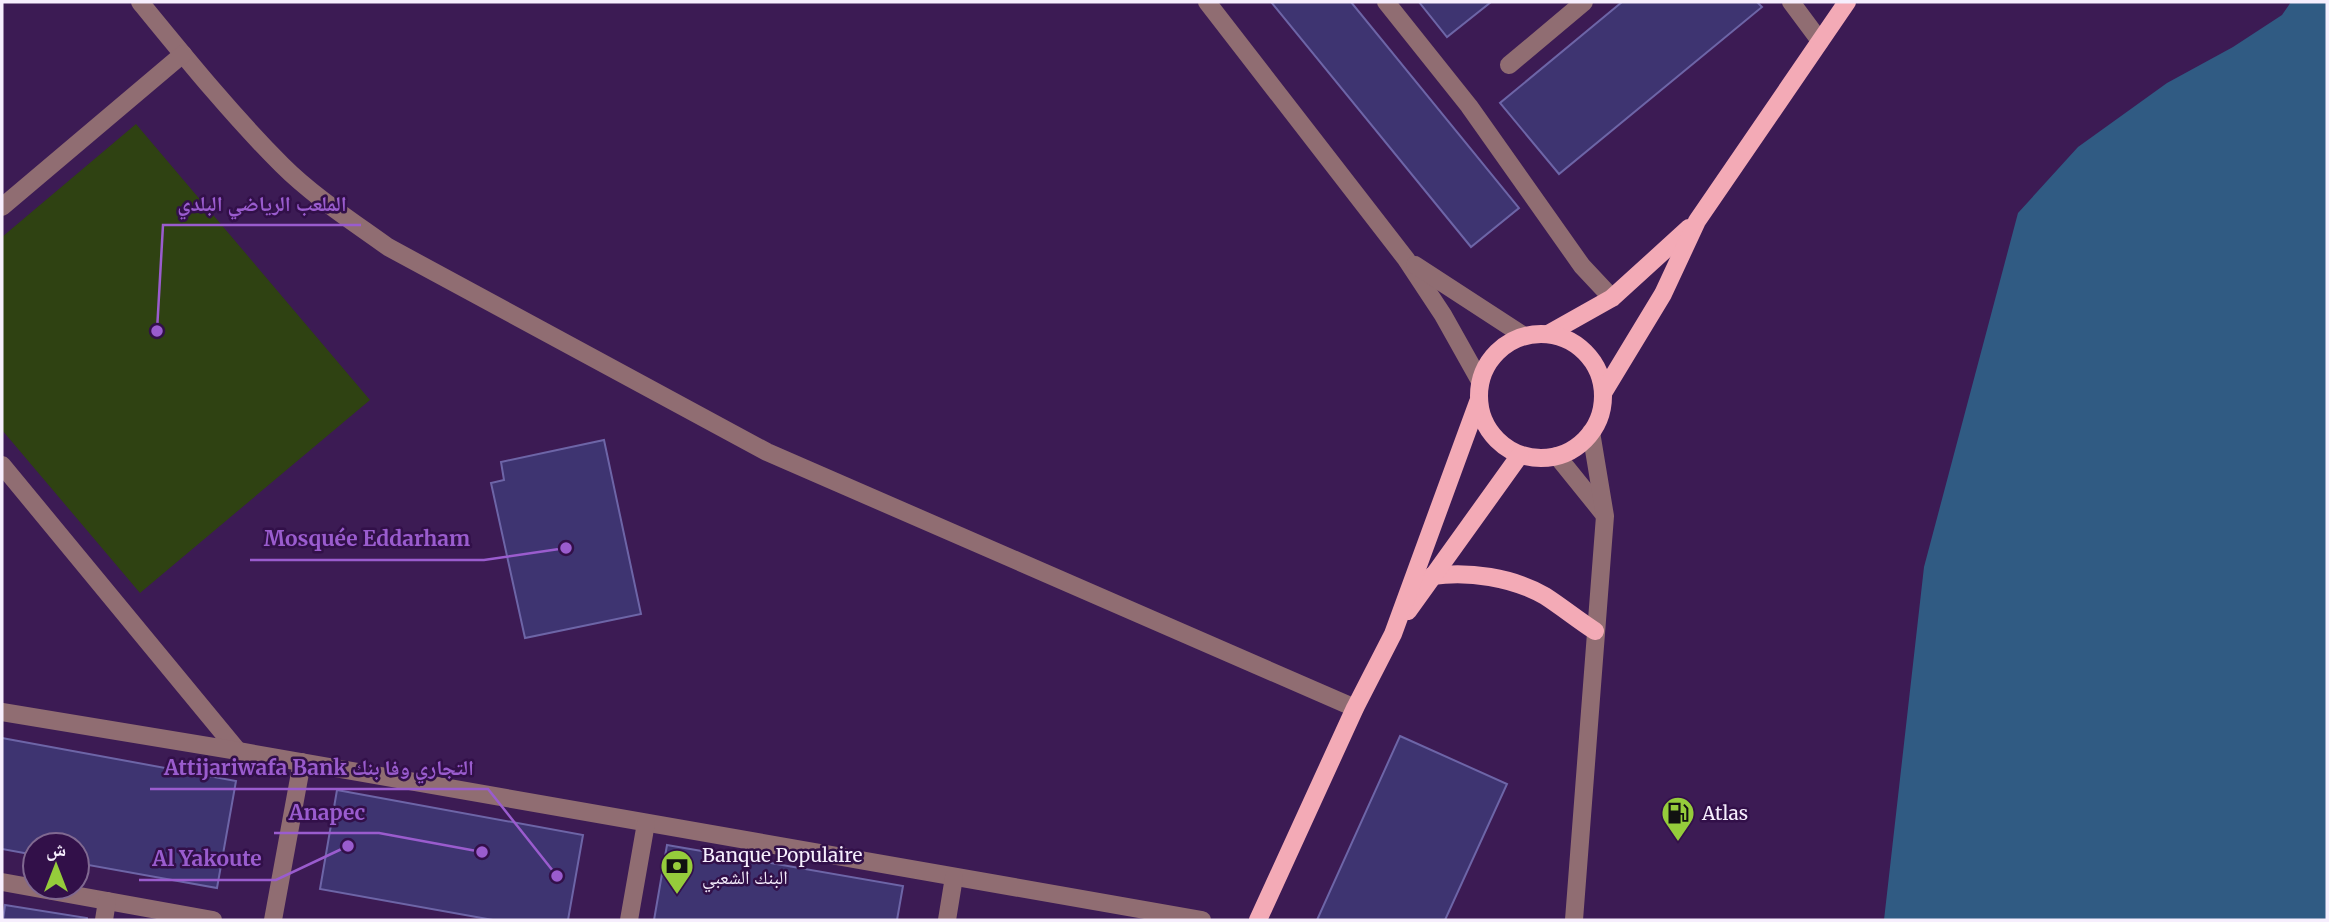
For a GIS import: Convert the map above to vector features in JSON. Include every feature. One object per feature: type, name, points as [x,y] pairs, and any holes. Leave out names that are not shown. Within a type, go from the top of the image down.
[{"type":"main road","points":[[1603,393],[1663,294],[1697,221],[1847,2]]},
{"type":"main road","points":[[1548,334],[1612,298],[1697,221]]},
{"type":"main road","points":[[1393,634],[1478,402],[1480,381],[1489,361],[1504,345],[1524,336],[1548,334],[1566,339],[1581,349],[1593,363],[1601,379],[1603,393],[1602,406],[1591,432],[1576,447],[1557,456],[1538,458],[1520,455],[1500,443],[1485,424],[1478,402]]},
{"type":"main road","points":[[1258,920],[1355,708],[1393,634],[1520,455]]},
{"type":"main road","points":[[1432,576],[1467,575],[1513,583],[1543,596],[1595,631]]},
{"type":"street","points":[[141,2],[183,54],[283,166],[330,205],[388,247],[768,452],[1355,708]]},
{"type":"street","points":[[1386,2],[1469,106],[1582,266],[1612,298]]},
{"type":"street","points":[[1509,65],[1584,2]]},
{"type":"street","points":[[1791,2],[1820,41]]},
{"type":"street","points":[[1217,5],[1406,259],[1443,315],[1480,381]]},
{"type":"street","points":[[2,207],[183,54]]},
{"type":"street","points":[[1406,259],[1524,336]]},
{"type":"street","points":[[1574,920],[1605,516],[1591,432]]},
{"type":"street","points":[[1557,456],[1605,516]]},
{"type":"street","points":[[2,465],[238,751]]},
{"type":"street","points":[[2,712],[1202,920]]},
{"type":"street","points":[[272,920],[302,762]]},
{"type":"street","points":[[629,920],[646,823]]},
{"type":"street","points":[[947,920],[954,877]]},
{"type":"street","points":[[2,882],[213,920]]},
{"type":"street","points":[[104,920],[107,901]]},
{"type":"green space","points":[[136,124],[370,400],[140,593],[2,430],[2,237]]},
{"type":"water","points":[[2291,2],[2327,2],[2327,920],[1884,920],[1924,567],[2018,213],[2078,147],[2167,83],[2233,47],[2282,15]]},
{"type":"building","points":[[1271,2],[1351,2],[1519,208],[1471,247]]},
{"type":"building","points":[[1419,2],[1491,2],[1447,37]]},
{"type":"building","points":[[1622,2],[1757,2],[1762,7],[1559,174],[1500,103]]},
{"type":"building","points":[[604,440],[641,614],[525,638],[491,483],[504,480],[501,462]]},
{"type":"building","points":[[1400,736],[1507,784],[1445,920],[1317,920]]},
{"type":"building","points":[[2,738],[236,781],[217,888],[91,866],[91,831],[21,831],[21,852],[2,849]]},
{"type":"building","points":[[337,790],[583,835],[568,920],[493,920],[320,889]]},
{"type":"building","points":[[667,845],[903,886],[897,920],[654,920]]},
{"type":"building","points":[[5,905],[87,918],[87,920],[3,920]]},
{"type":"place","name":"الملعب الرياضي البلدي","points":[[157,331]]},
{"type":"place","name":"Mosquée Eddarham","points":[[566,548]]},
{"type":"place","name":"Atlas","points":[[1678,843]]},
{"type":"place","name":"Al Yakoute","points":[[348,846]]},
{"type":"place","name":"Anapec","points":[[482,852]]},
{"type":"place","name":"Attijariwafa Bank التجاري وفا بنك","points":[[557,876]]},
{"type":"place","name":"Banque Populaire البنك الشعبي","points":[[677,896]]}]
